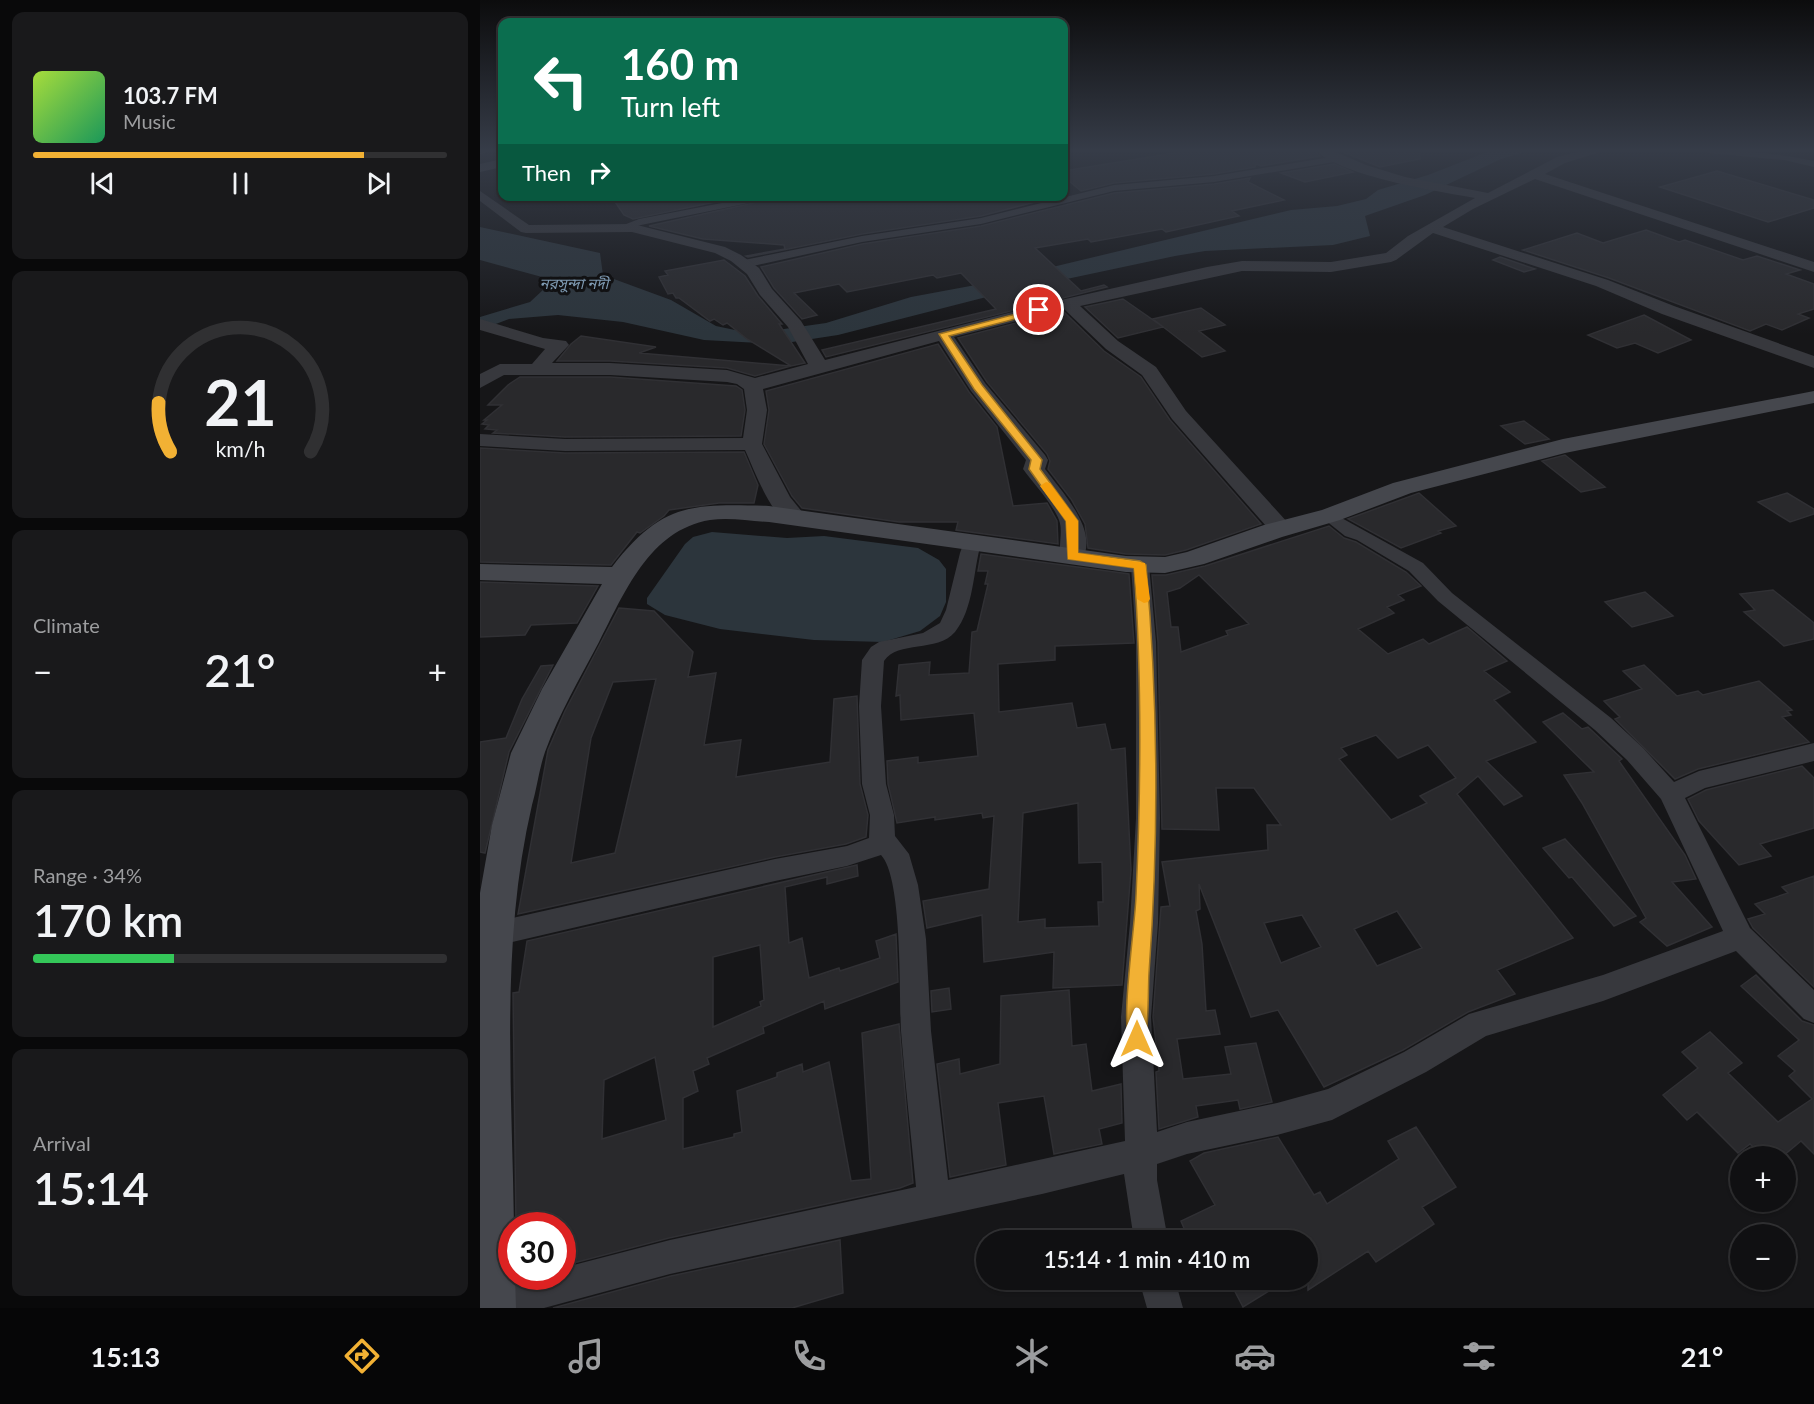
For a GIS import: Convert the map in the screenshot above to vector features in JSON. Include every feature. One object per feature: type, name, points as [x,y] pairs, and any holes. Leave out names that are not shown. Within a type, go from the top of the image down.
[{"type":"main road","points":[[487,1306],[490,990],[501,871],[528,753],[558,689],[620,576],[638,552],[664,528],[687,517],[713,512],[796,518],[1140,565],[1165,565],[1195,558],[1281,529],[1329,516],[1402,488],[1563,446],[1814,398]]},
{"type":"main road","points":[[480,572],[620,576]]},
{"type":"street","points":[[502,211],[526,229],[633,228],[711,247],[736,258],[753,271],[766,292],[795,325],[816,359]]},
{"type":"street","points":[[622,228],[648,220],[697,211]]},
{"type":"street","points":[[744,264],[862,239],[981,220],[1018,211]]},
{"type":"street","points":[[753,386],[816,359],[943,334],[1242,266],[1331,267],[1391,257],[1413,239],[1460,211]]},
{"type":"street","points":[[1645,211],[1813,267]]},
{"type":"street","points":[[1431,228],[1602,283],[1668,310],[1814,363]]},
{"type":"street","points":[[1068,304],[1112,345],[1149,371],[1179,415],[1281,529]]},
{"type":"street","points":[[480,324],[541,343],[560,345],[542,361],[541,364],[548,369]]},
{"type":"street","points":[[943,334],[978,387],[1037,460],[1034,469],[1072,521],[1072,556]]},
{"type":"street","points":[[480,382],[500,370],[548,369],[610,369],[727,376],[746,381],[753,386],[757,397],[752,444],[780,500],[796,518]]},
{"type":"street","points":[[480,440],[565,446],[752,444]]},
{"type":"street","points":[[1329,516],[1352,532],[1416,567],[1445,597],[1603,724],[1635,754],[1671,794],[1740,936],[1814,1009]]},
{"type":"street","points":[[495,934],[775,870],[847,856],[879,845],[882,840],[882,815],[873,778],[870,706],[873,660],[876,654],[886,648],[933,639],[945,630],[952,621],[957,606],[965,561],[972,543]]},
{"type":"street","points":[[1140,565],[1146,642],[1148,818],[1144,923],[1136,1017],[1140,1180],[1149,1230]]},
{"type":"street","points":[[1671,794],[1699,780],[1814,752]]},
{"type":"street","points":[[882,840],[896,854],[905,885],[912,939],[916,1031],[934,1200]]},
{"type":"street","points":[[487,1306],[670,1257],[1141,1153],[1187,1138],[1277,1119],[1332,1104],[1415,1062],[1479,1024],[1603,988],[1740,936]]},
{"type":"street","points":[[1160,1290],[1165,1308]]},
{"type":"water","name":"নরসুন্দা নদী","points":[[1287,211],[1379,211],[1365,216],[1370,236],[1333,245],[1205,251],[1175,256],[1006,292],[838,335],[779,344],[704,340],[623,322],[558,315],[509,319],[480,330],[480,317],[530,302],[544,289],[542,277],[480,260],[480,227],[600,253],[603,275],[671,300],[716,326],[735,330],[763,332],[826,323],[911,297],[981,284]]},
{"type":"water","points":[[712,532],[787,538],[824,536],[918,548],[939,560],[946,569],[946,602],[940,616],[920,631],[883,642],[814,640],[720,629],[665,615],[647,604],[647,598],[685,544],[693,537]]},
{"type":"building","points":[[621,211],[671,211],[633,219]]},
{"type":"building","points":[[717,211],[1000,211],[862,234],[748,257],[746,256],[785,249],[784,245],[703,239],[649,226]]},
{"type":"building","points":[[1041,211],[1232,211],[1239,216],[1166,232],[1162,229],[1091,242],[1088,239],[1035,248],[1081,291],[1104,285],[1107,287],[826,357],[822,350],[996,309],[961,273],[937,278],[933,275],[847,292],[839,284],[794,293],[817,315],[802,319],[774,288],[761,267],[862,244],[981,226]]},
{"type":"building","points":[[1734,211],[1804,211],[1768,222]]},
{"type":"building","points":[[1646,230],[1679,242],[1685,240],[1743,260],[1757,256],[1800,270],[1786,274],[1814,284],[1814,309],[1798,314],[1809,318],[1782,330],[1766,324],[1750,331],[1609,278],[1523,250],[1577,233],[1603,243]]},
{"type":"building","points":[[1500,257],[1535,269],[1524,272],[1493,260]]},
{"type":"building","points":[[724,260],[745,276],[758,296],[782,324],[779,324],[805,363],[791,366],[747,339],[727,323],[723,325],[714,319],[710,321],[676,298],[673,293],[668,294],[659,277],[668,275],[665,271]]},
{"type":"building","points":[[1123,299],[1163,327],[1118,338],[1085,307]]},
{"type":"building","points":[[1201,308],[1225,325],[1199,331],[1225,351],[1202,357],[1153,319]]},
{"type":"building","points":[[1063,311],[1104,351],[1141,377],[1170,420],[1261,524],[1165,555],[1126,554],[1088,548],[1085,524],[1071,499],[1048,469],[1050,461],[1047,454],[987,382],[958,338]]},
{"type":"building","points":[[1644,315],[1691,340],[1658,353],[1635,343],[1617,348],[1588,335]]},
{"type":"building","points":[[581,336],[656,347],[639,353],[791,366],[755,376],[727,368],[610,361],[557,361]]},
{"type":"building","points":[[938,344],[969,392],[997,427],[1013,506],[1047,503],[1057,521],[1058,544],[956,530],[958,522],[899,522],[802,508],[792,496],[764,444],[769,410],[766,391]]},
{"type":"building","points":[[520,377],[610,377],[736,386],[742,390],[745,410],[741,436],[565,437],[493,433],[497,430],[485,429],[489,425],[482,424],[487,420],[484,420],[502,405],[488,405],[508,385]]},
{"type":"building","points":[[1524,421],[1549,439],[1525,444],[1501,426]]},
{"type":"building","points":[[480,448],[565,453],[744,452],[758,485],[754,503],[719,503],[669,510],[640,533],[637,532],[611,565],[480,562]]},
{"type":"building","points":[[1565,455],[1605,487],[1581,492],[1542,461]]},
{"type":"building","points":[[1419,493],[1456,526],[1438,531],[1441,533],[1401,548],[1348,519]]},
{"type":"building","points":[[1787,493],[1814,509],[1814,514],[1790,522],[1758,502]]},
{"type":"building","points":[[1329,526],[1344,538],[1356,542],[1406,572],[1421,586],[1398,595],[1404,600],[1387,607],[1394,613],[1358,629],[1388,654],[1423,639],[1429,644],[1467,627],[1507,661],[1484,671],[1510,692],[1494,700],[1536,742],[1486,761],[1522,796],[1504,805],[1478,776],[1457,794],[1573,938],[1497,970],[1515,994],[1468,1012],[1403,1050],[1324,1087],[1278,1010],[1251,1017],[1199,884],[1200,909],[1196,911],[1202,944],[1206,1011],[1215,1010],[1220,1034],[1177,1039],[1183,1079],[1231,1074],[1225,1047],[1256,1043],[1272,1102],[1240,1109],[1238,1100],[1196,1106],[1198,1117],[1159,1129],[1156,1072],[1159,1071],[1153,1017],[1161,907],[1170,906],[1162,862],[1268,850],[1267,825],[1281,825],[1254,788],[1216,788],[1219,830],[1162,829],[1158,642],[1152,575],[1166,575],[1205,566]],"holes":[[[1199,575],[1249,624],[1226,631],[1228,635],[1181,652],[1178,627],[1171,627],[1167,592],[1180,588]],[[1376,735],[1398,758],[1428,745],[1456,778],[1420,796],[1427,803],[1391,820],[1339,759],[1347,755],[1341,748]],[[1397,911],[1422,948],[1377,966],[1354,929]],[[1302,915],[1321,947],[1281,963],[1264,923]]]},
{"type":"building","points":[[981,554],[1129,574],[1134,643],[1055,646],[1055,660],[998,664],[999,712],[1072,703],[1077,728],[1105,724],[1111,750],[1125,748],[1131,870],[1122,985],[1053,988],[1054,952],[984,962],[982,915],[927,928],[923,901],[989,889],[994,816],[983,818],[982,813],[897,823],[888,784],[887,761],[918,757],[918,763],[978,756],[974,713],[901,720],[900,695],[896,696],[899,665],[930,662],[929,675],[969,673],[972,632],[977,631],[988,584],[985,584],[988,571],[978,571]],"holes":[[[1078,803],[1079,863],[1102,862],[1103,902],[1098,902],[1099,926],[1045,928],[1045,919],[1018,922],[1023,813]]]},
{"type":"building","points":[[480,582],[598,586],[577,623],[531,625],[525,635],[480,637]]},
{"type":"building","points":[[1773,590],[1814,623],[1814,639],[1784,646],[1744,612],[1755,610],[1740,594]]},
{"type":"building","points":[[1645,592],[1673,616],[1632,627],[1605,602]]},
{"type":"building","points":[[619,608],[654,611],[693,652],[688,677],[716,673],[704,745],[741,740],[736,777],[830,762],[834,699],[857,696],[860,784],[868,815],[866,837],[846,844],[775,857],[518,914],[548,750],[565,711]],"holes":[[[656,679],[615,853],[571,863],[591,738],[613,682]]]},
{"type":"building","points":[[553,665],[509,752],[485,853],[480,852],[480,742],[506,738],[522,699],[541,666]]},
{"type":"building","points":[[1644,665],[1677,696],[1698,691],[1703,695],[1759,681],[1792,710],[1787,711],[1791,715],[1782,717],[1809,742],[1698,769],[1675,779],[1615,719],[1620,717],[1604,701],[1642,689],[1623,671]]},
{"type":"building","points":[[1563,713],[1582,729],[1588,727],[1622,759],[1619,761],[1685,855],[1696,879],[1672,882],[1712,927],[1667,946],[1640,922],[1646,918],[1564,775],[1594,772],[1543,722]]},
{"type":"building","points":[[1802,766],[1814,778],[1814,828],[1760,844],[1771,856],[1739,865],[1699,821],[1688,799],[1706,790]]},
{"type":"building","points":[[1565,839],[1636,916],[1614,926],[1572,877],[1569,878],[1543,848]]},
{"type":"building","points":[[857,865],[858,876],[827,884],[827,877],[785,887],[789,943],[802,938],[809,978],[880,958],[876,941],[896,934],[898,982],[825,1009],[824,1001],[763,1027],[764,1033],[707,1058],[709,1064],[693,1071],[698,1091],[683,1098],[683,1149],[734,1137],[734,1134],[742,1132],[737,1091],[777,1077],[777,1073],[802,1064],[803,1072],[829,1062],[851,1181],[871,1179],[862,1033],[899,1024],[913,1183],[900,1188],[669,1238],[576,1262],[576,1212],[516,1212],[513,993],[519,992],[527,941]],"holes":[[[760,945],[764,1000],[760,1002],[761,1006],[713,1027],[713,957]],[[655,1057],[666,1120],[602,1139],[604,1080]]]},
{"type":"building","points":[[1814,876],[1814,987],[1753,928],[1748,919],[1765,914],[1755,904],[1788,893],[1782,887]]},
{"type":"building","points":[[1756,975],[1802,1021],[1814,1025],[1814,1154],[1801,1141],[1795,1146],[1752,1146],[1750,1144],[1731,1146],[1697,1112],[1687,1120],[1663,1095],[1698,1068],[1682,1052],[1710,1032],[1742,1063],[1728,1073],[1778,1122],[1812,1099],[1789,1076],[1795,1071],[1778,1056],[1799,1040],[1741,986]]},
{"type":"building","points":[[949,988],[951,1009],[932,1012],[931,991]]},
{"type":"building","points":[[1069,990],[1072,1046],[1086,1044],[1092,1091],[1121,1084],[1122,1123],[1099,1129],[1102,1144],[1054,1154],[1044,1096],[998,1103],[1006,1165],[950,1177],[937,1064],[959,1059],[960,1074],[1000,1064],[1001,996]]},
{"type":"building","points":[[1416,1127],[1456,1187],[1422,1207],[1434,1224],[1376,1262],[1368,1251],[1318,1284],[1318,1230],[1185,1230],[1181,1221],[1215,1205],[1190,1161],[1204,1153],[1278,1137],[1314,1195],[1320,1192],[1327,1204],[1399,1159],[1388,1141]]},
{"type":"building","points":[[840,1240],[843,1293],[792,1308],[553,1308],[671,1276]]},
{"type":"building","points":[[1234,1290],[1271,1290],[1243,1307]]},
{"type":"slow traffic","points":[[1046,486],[1072,521],[1072,556],[1140,565],[1144,599]]},
{"type":"route","points":[[1039,310],[943,334],[978,387],[1037,460],[1034,469],[1072,521],[1072,556],[1140,565],[1146,642],[1148,818],[1144,923],[1136,1017],[1137,1039]]}]
